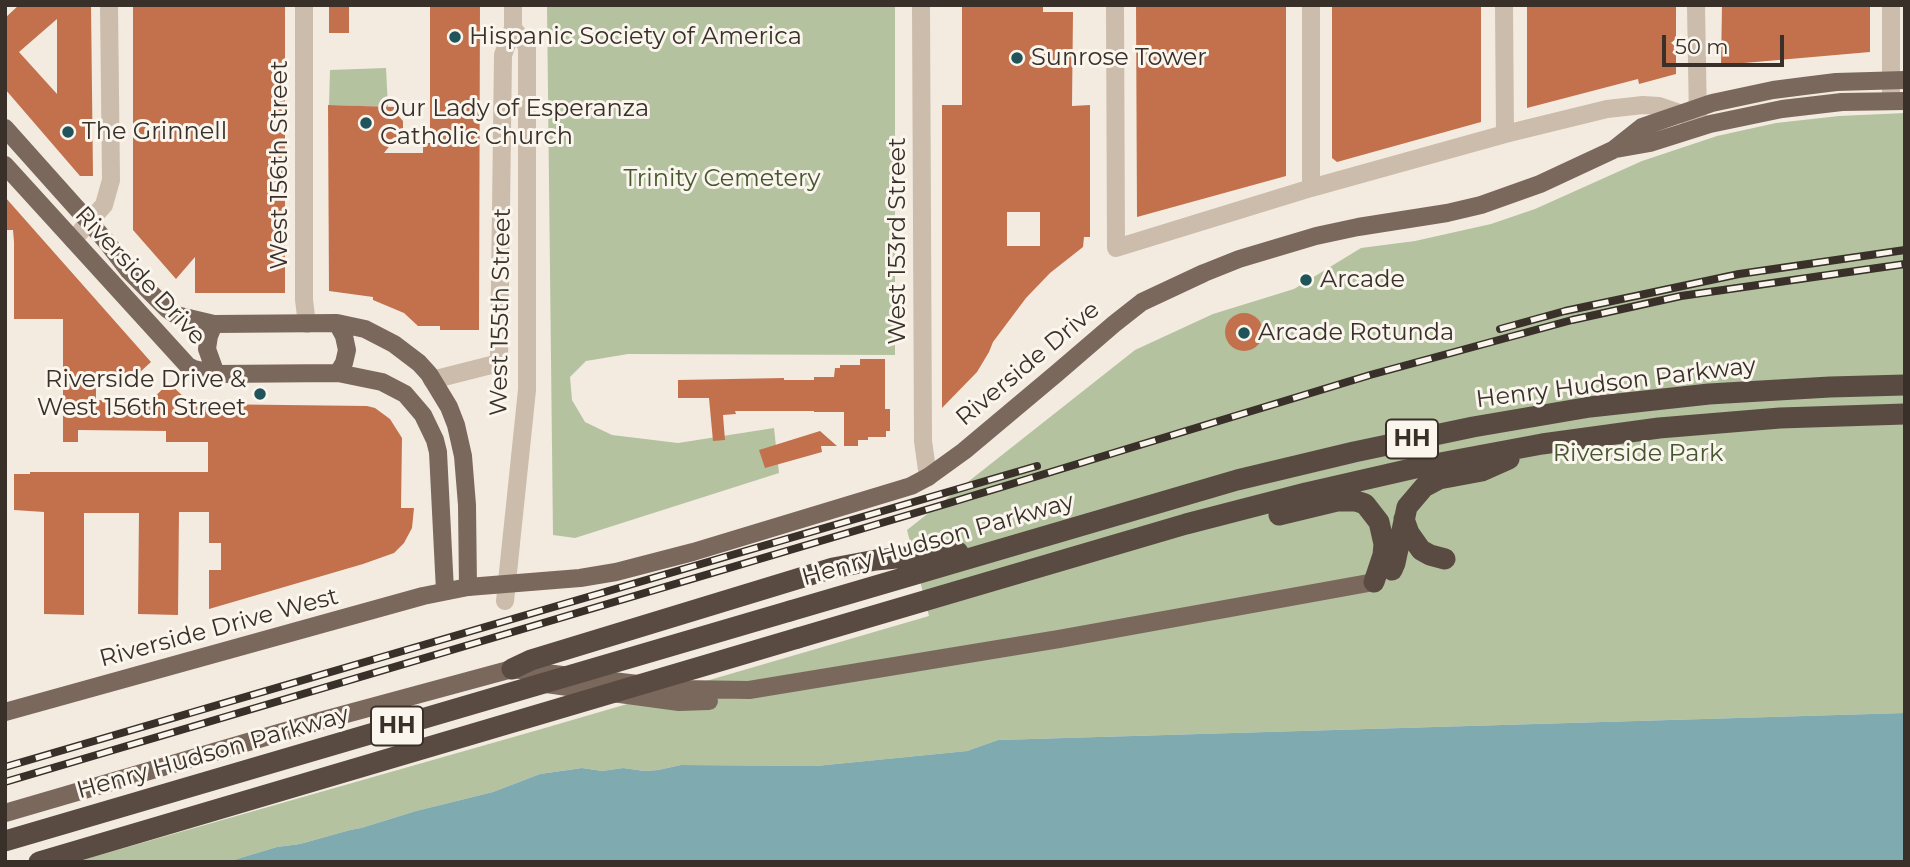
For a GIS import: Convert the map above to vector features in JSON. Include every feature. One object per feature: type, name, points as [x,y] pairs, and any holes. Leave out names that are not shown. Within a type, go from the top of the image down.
[{"type":"highway","name":"Henry Hudson Parkway","points":[[5,841],[1237,480],[1353,452],[1473,427],[1590,407],[1697,395],[1818,387],[1905,385]]},
{"type":"highway","name":"Henry Hudson Parkway","points":[[39,862],[1186,524],[1388,474],[1542,444],[1659,428],[1815,416],[1905,414]]},
{"type":"highway","points":[[1374,582],[1387,576],[1395,563],[1404,519],[1412,499],[1432,481],[1482,471],[1542,444]]},
{"type":"highway","points":[[1186,524],[1273,516],[1337,501],[1356,500],[1373,512],[1383,533],[1383,555],[1374,582]]},
{"type":"highway","points":[[1404,519],[1409,533],[1421,550],[1445,559]]},
{"type":"highway","points":[[512,668],[833,568],[889,558],[1006,547]]},
{"type":"main road","name":"Riverside Drive","points":[[5,165],[188,366],[216,373],[338,373],[367,377],[405,394],[423,415],[438,452],[445,591],[616,572],[693,552],[911,486],[950,462],[1142,302],[1239,259],[1317,236],[1481,205],[1539,184],[1613,150],[1642,127],[1741,96],[1836,82],[1898,80]]},
{"type":"main road","name":"Riverside Drive","points":[[1613,150],[1650,143],[1698,127],[1782,109],[1842,102],[1898,101]]},
{"type":"main road","name":"Riverside Drive","points":[[5,128],[106,241],[129,271],[176,315],[214,324],[337,323],[366,329],[394,344],[419,363],[449,407],[463,456],[467,505],[468,587]]},
{"type":"main road","points":[[337,323],[347,350],[345,363],[338,373]]},
{"type":"main road","points":[[214,324],[207,349],[216,373]]},
{"type":"main road","points":[[5,813],[512,668],[680,689],[749,690],[1059,639],[1374,582]]},
{"type":"main road","name":"Riverside Drive West","points":[[5,712],[445,591]]},
{"type":"main road","points":[[474,679],[503,678],[679,702],[724,699],[749,690]]},
{"type":"street","points":[[73,240],[104,205],[111,180],[109,5]]},
{"type":"street","name":"West 156th Street","points":[[304,5],[304,300],[307,324]]},
{"type":"street","name":"West 155th Street","points":[[432,380],[499,363],[503,55],[513,28],[513,5]]},
{"type":"street","name":"West 153rd Street","points":[[920,5],[923,441],[928,477]]},
{"type":"street","name":"Riverside Drive","points":[[1115,5],[1116,248],[1311,188],[1583,115],[1630,106],[1660,106],[1689,111],[1698,127]]},
{"type":"street","points":[[1311,5],[1311,188]]},
{"type":"street","points":[[1504,5],[1505,134]]},
{"type":"street","points":[[1689,111],[1696,5]]},
{"type":"street","points":[[1891,5],[1898,101]]},
{"type":"street","name":"West 155th Street","points":[[505,601],[527,390],[527,46],[513,28]]},
{"type":"green space","name":"Trinity Cemetery","points":[[547,5],[895,5],[895,355],[628,354],[586,361],[570,377],[572,400],[585,422],[612,435],[678,443],[774,428],[779,473],[575,538],[553,535]]},
{"type":"green space","points":[[386,68],[388,107],[329,105],[330,70]]},
{"type":"green space","name":"Riverside Park","points":[[1905,113],[1905,713],[998,740],[967,751],[816,766],[681,765],[645,771],[582,768],[540,774],[493,792],[227,862],[75,862],[929,616],[907,530],[1135,350],[1213,314],[1294,289],[1361,248],[1415,241],[1491,224],[1535,209],[1642,161],[1717,136],[1776,123],[1839,116]]},
{"type":"water","points":[[1905,713],[1905,862],[227,862],[493,792],[540,774],[582,768],[645,771],[681,765],[816,766],[967,751],[998,740]]},
{"type":"building","name":"The Grinnell","points":[[19,5],[91,5],[93,176],[80,176],[5,89],[5,18]],"holes":[[[57,19],[57,94],[19,52]]]},
{"type":"building","points":[[133,5],[285,5],[285,293],[195,293],[195,257],[176,279],[133,230]]},
{"type":"building","points":[[329,5],[349,5],[349,33],[329,33]]},
{"type":"building","points":[[430,5],[480,5],[479,330],[440,330],[440,326],[418,326],[404,313],[373,300],[373,297],[329,291],[328,105],[395,107],[395,112],[403,121],[403,129],[384,153],[423,153],[423,143],[430,143]]},
{"type":"building","points":[[962,5],[1043,5],[1043,12],[1073,12],[1072,106],[1090,105],[1090,237],[1084,237],[1083,247],[1050,273],[1026,298],[993,342],[977,372],[942,408],[942,105],[962,105]],"holes":[[[1007,212],[1040,212],[1040,246],[1007,246]]]},
{"type":"building","points":[[1136,5],[1286,5],[1286,176],[1137,217]]},
{"type":"building","points":[[1332,5],[1481,5],[1481,122],[1337,162],[1332,158]]},
{"type":"building","points":[[1527,5],[1676,5],[1676,74],[1639,84],[1638,79],[1527,108]]},
{"type":"building","points":[[1722,5],[1870,5],[1870,52],[1721,65]]},
{"type":"building","points":[[5,197],[151,362],[139,373],[96,372],[96,400],[150,401],[169,383],[185,398],[203,404],[375,408],[390,419],[402,438],[401,508],[414,508],[412,528],[404,543],[394,553],[363,564],[209,609],[209,570],[221,570],[221,543],[209,543],[209,512],[179,512],[178,615],[138,614],[139,513],[84,513],[84,615],[44,614],[44,512],[14,510],[14,474],[208,472],[208,442],[166,442],[166,431],[78,430],[78,442],[63,442],[63,319],[14,319],[14,242],[13,230],[5,230]]},
{"type":"building","name":"Arcade Rotunda","points":[[1244,313],[1257,319],[1263,332],[1257,345],[1244,351],[1231,345],[1225,332],[1231,319]]},
{"type":"building","points":[[860,359],[885,359],[885,409],[890,409],[890,431],[886,431],[886,437],[858,440],[858,446],[844,446],[844,412],[735,411],[736,414],[723,415],[725,440],[713,441],[709,398],[678,398],[678,380],[814,380],[814,377],[834,377],[835,368],[840,368],[840,365],[860,365]]},
{"type":"building","points":[[820,431],[837,446],[821,446],[822,452],[765,468],[759,450]]},
{"type":"railway","points":[[1500,329],[1565,311],[1739,274],[1905,250]]},
{"type":"railway","points":[[5,782],[949,503],[1370,375],[1572,320],[1681,296],[1905,264]]},
{"type":"railway","points":[[5,767],[1037,466]]},
{"type":"place","name":"Hispanic Society of America","points":[[455,37]]},
{"type":"place","name":"Sunrose Tower","points":[[1017,58]]},
{"type":"place","name":"Our Lady of Esperanza Catholic Church","points":[[366,123]]},
{"type":"place","name":"The Grinnell","points":[[68,132]]},
{"type":"place","name":"Arcade","points":[[1306,280]]},
{"type":"place","name":"Arcade Rotunda","points":[[1244,333]]},
{"type":"place","name":"Riverside Drive & West 156th Street","points":[[260,394]]}]
